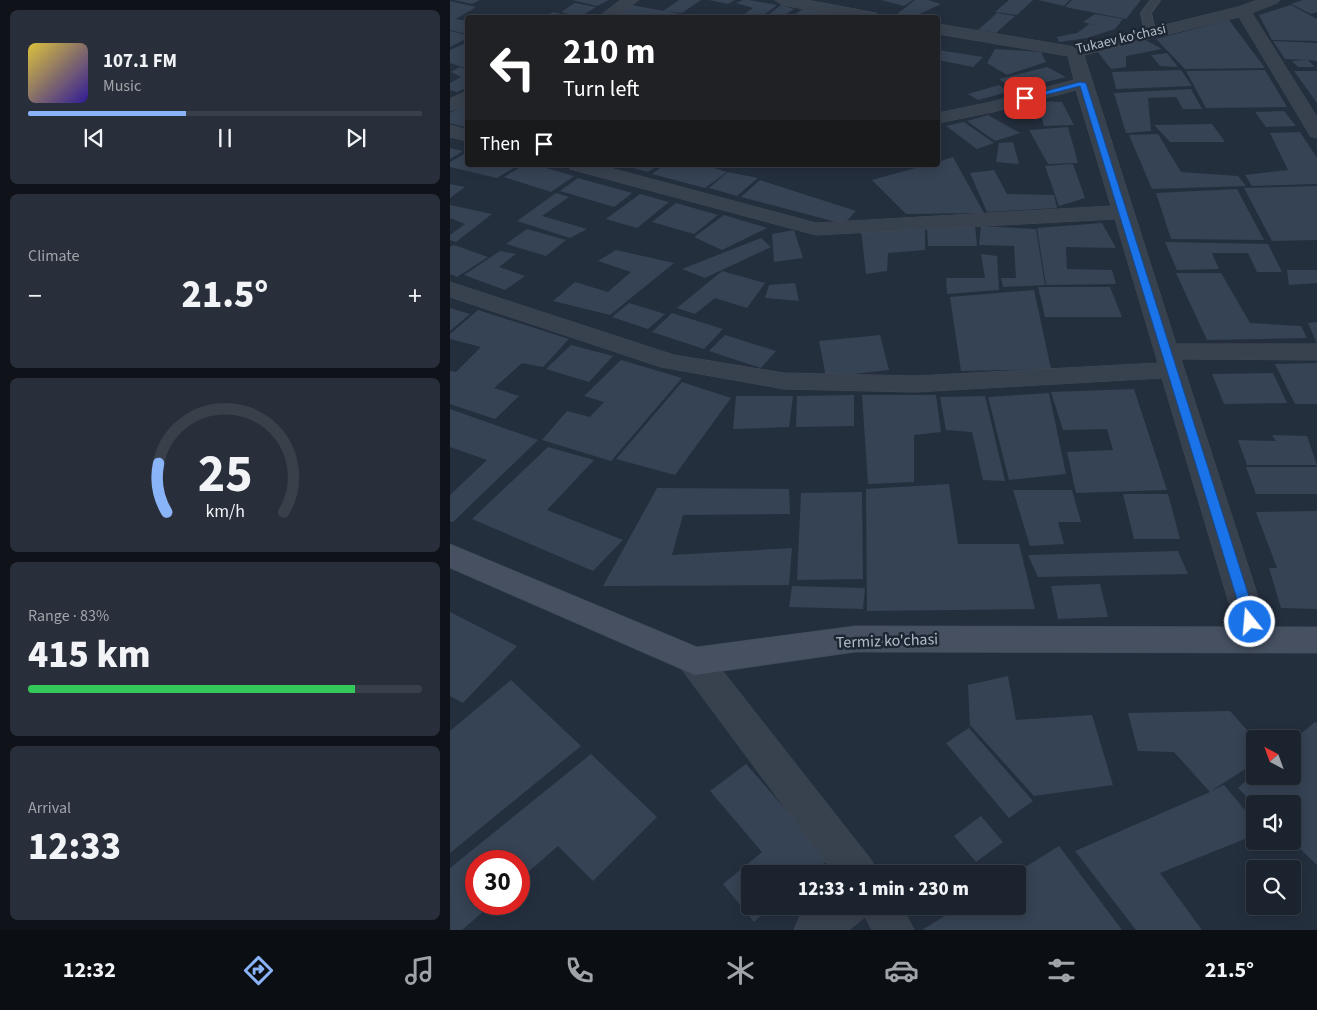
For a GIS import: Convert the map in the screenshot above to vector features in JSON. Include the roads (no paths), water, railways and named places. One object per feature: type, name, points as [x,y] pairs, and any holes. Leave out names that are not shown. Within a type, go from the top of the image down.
[{"type":"main road","points":[[450,555],[695,661]]},
{"type":"main road","name":"Termiz ko'chasi","points":[[695,661],[855,640],[1317,640]]},
{"type":"street","points":[[608,15],[631,0]]},
{"type":"street","points":[[783,0],[810,2],[864,15]]},
{"type":"street","name":"Tukaev ko'chasi","points":[[940,29],[1075,52],[1150,32],[1244,11],[1272,0]]},
{"type":"street","points":[[1244,11],[1317,132]]},
{"type":"street","points":[[1075,52],[1082,83],[1256,640]]},
{"type":"street","points":[[940,118],[993,107],[1082,83]]},
{"type":"street","points":[[450,106],[465,98]]},
{"type":"street","points":[[450,131],[465,135]]},
{"type":"street","points":[[584,167],[816,229],[1122,212]]},
{"type":"street","points":[[450,289],[670,362],[784,381],[916,384],[1170,361],[1317,352]]},
{"type":"street","points":[[695,661],[851,865]]},
{"type":"street","points":[[814,930],[836,915]]},
{"type":"street","points":[[885,915],[894,930]]},
{"type":"lane","points":[[1150,32],[1146,13],[1156,0]]}]
